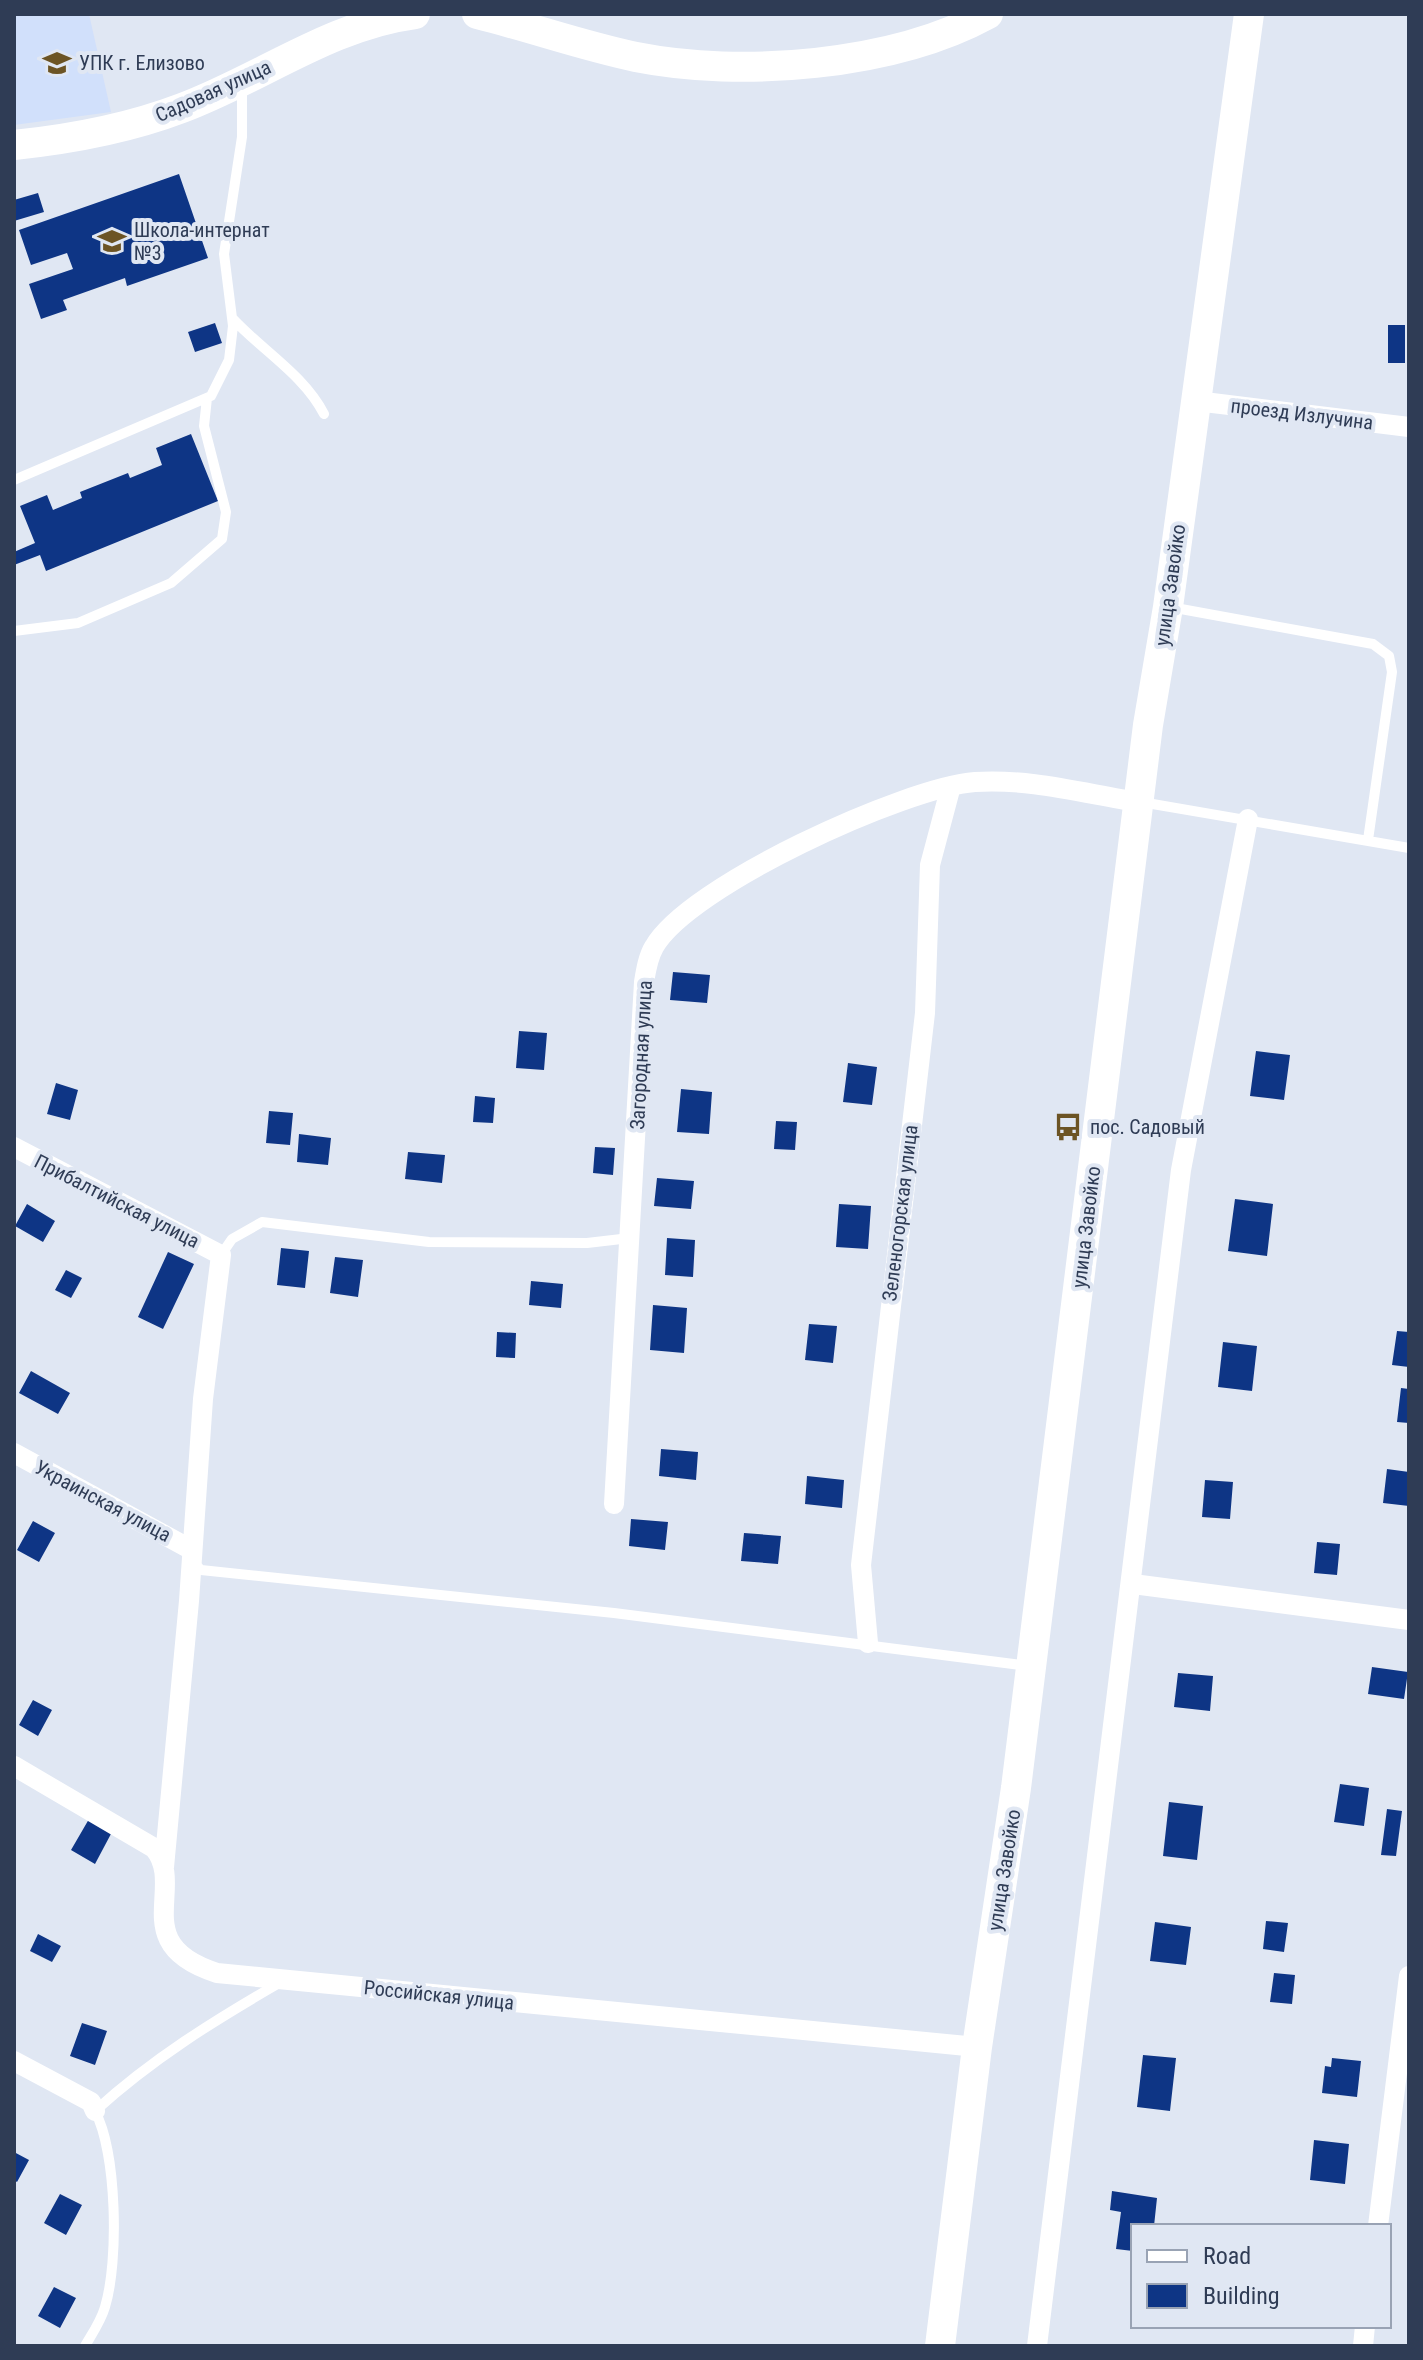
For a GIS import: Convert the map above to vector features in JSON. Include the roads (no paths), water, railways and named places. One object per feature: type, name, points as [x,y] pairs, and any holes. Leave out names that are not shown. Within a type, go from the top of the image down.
[{"type":"main road","name":"Садовая улица","points":[[14,145],[83,139],[182,108],[350,31],[408,14]]},
{"type":"main road","points":[[477,14],[634,57],[744,65],[822,61],[907,45],[988,14]]},
{"type":"main road","name":"улица Завойко","points":[[940,2346],[977,2047],[1031,1666],[1139,802],[1249,14]]},
{"type":"street","name":"проезд Излучина","points":[[1196,401],[1409,427]]},
{"type":"street","name":"Загородная улица","points":[[614,1504],[644,982],[654,946],[687,913],[755,868],[882,809],[951,786],[992,782],[1139,802]]},
{"type":"street","name":"Зеленогорская улица","points":[[868,1643],[861,1565],[925,1013],[930,865],[951,786]]},
{"type":"street","points":[[1037,2346],[1133,1584],[1181,1170],[1248,819]]},
{"type":"street","name":"Прибалтийская улица","points":[[14,1147],[221,1255]]},
{"type":"street","name":"Российская улица","points":[[221,1255],[203,1399],[164,1867],[164,1924],[176,1950],[192,1963],[217,1973],[977,2047]]},
{"type":"street","name":"Украинская улица","points":[[14,1453],[192,1553]]},
{"type":"street","points":[[1133,1584],[1409,1620]]},
{"type":"street","points":[[14,1766],[147,1843],[159,1854],[164,1867]]},
{"type":"street","points":[[1378,2224],[1409,1976]]},
{"type":"street","points":[[14,2061],[91,2102],[95,2111]]},
{"type":"lane","points":[[14,480],[211,396],[229,360],[232,318],[224,254],[242,137],[242,81]]},
{"type":"lane","points":[[232,318],[259,347],[312,390],[324,414]]},
{"type":"lane","points":[[14,631],[78,623],[171,583],[222,539],[226,512],[204,426],[207,398]]},
{"type":"lane","points":[[1168,607],[1373,644],[1389,656],[1392,672],[1368,840]]},
{"type":"lane","points":[[1139,802],[1409,848]]},
{"type":"lane","points":[[221,1255],[232,1239],[262,1222],[429,1242],[587,1243],[630,1238]]},
{"type":"lane","points":[[192,1553],[194,1564],[201,1570],[868,1643],[1031,1666]]},
{"type":"lane","points":[[85,2346],[104,2310],[114,2244],[106,2150],[95,2111],[166,2052],[214,2020],[284,1981]]},
{"type":"place","name":"УПК г. Елизово","points":[[57,63]]},
{"type":"place","name":"Школа-интернат №3","points":[[112,241]]},
{"type":"place","name":"пос. Садовый","points":[[1068,1127]]}]
